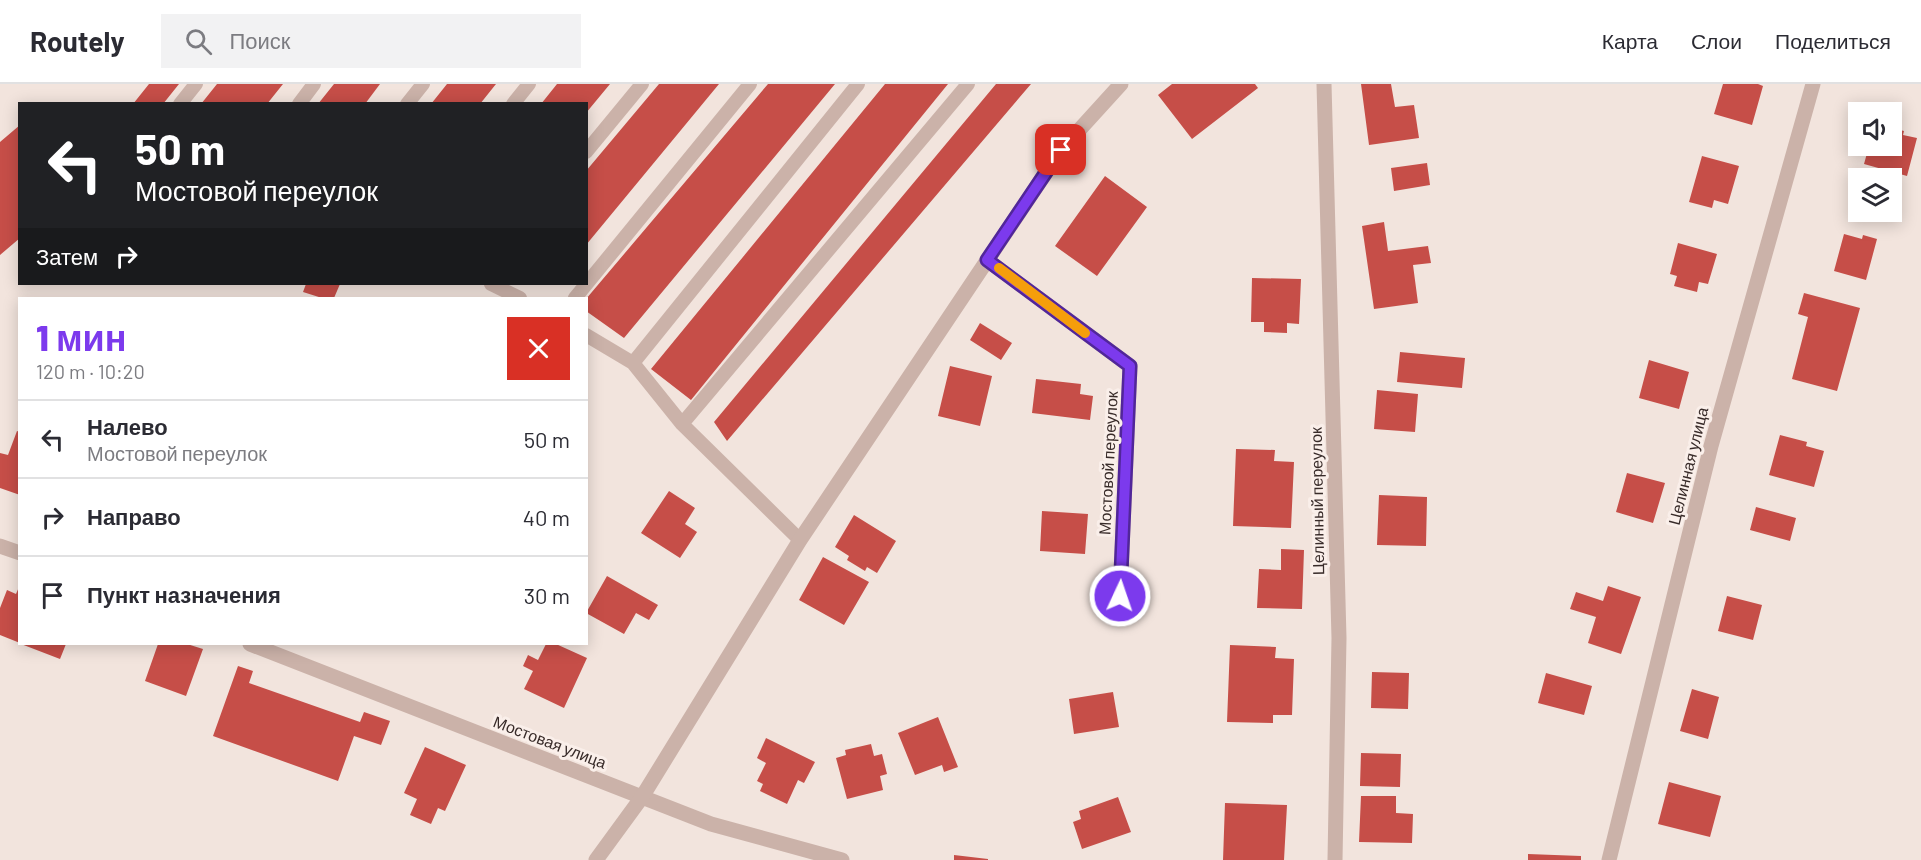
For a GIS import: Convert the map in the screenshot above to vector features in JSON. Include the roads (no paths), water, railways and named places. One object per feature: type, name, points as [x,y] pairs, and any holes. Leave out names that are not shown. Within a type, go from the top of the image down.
[{"type":"street","points":[[596,860],[642,797],[800,540],[1061,150],[1121,84]]},
{"type":"street","name":"Целинный переулок","points":[[1324,84],[1339,638],[1335,860]]},
{"type":"street","name":"Целинная улица","points":[[1609,860],[1711,446],[1813,84]]},
{"type":"street","name":"Мостовой переулок","points":[[987,260],[1130,366],[1120,596]]},
{"type":"street","points":[[0,546],[18,552]]},
{"type":"street","name":"Мостовая улица","points":[[253,645],[711,824],[842,860]]},
{"type":"lane","points":[[182,102],[196,84]]},
{"type":"lane","points":[[300,102],[314,84]]},
{"type":"lane","points":[[409,102],[423,84]]},
{"type":"lane","points":[[515,102],[529,84]]},
{"type":"lane","points":[[588,150],[642,84]]},
{"type":"lane","points":[[588,282],[750,84]]},
{"type":"lane","points":[[633,363],[858,84]]},
{"type":"lane","points":[[682,424],[968,84]]},
{"type":"lane","points":[[493,285],[518,297]]},
{"type":"lane","points":[[576,297],[586,285]]},
{"type":"lane","points":[[588,336],[633,363],[682,424],[800,540]]}]
